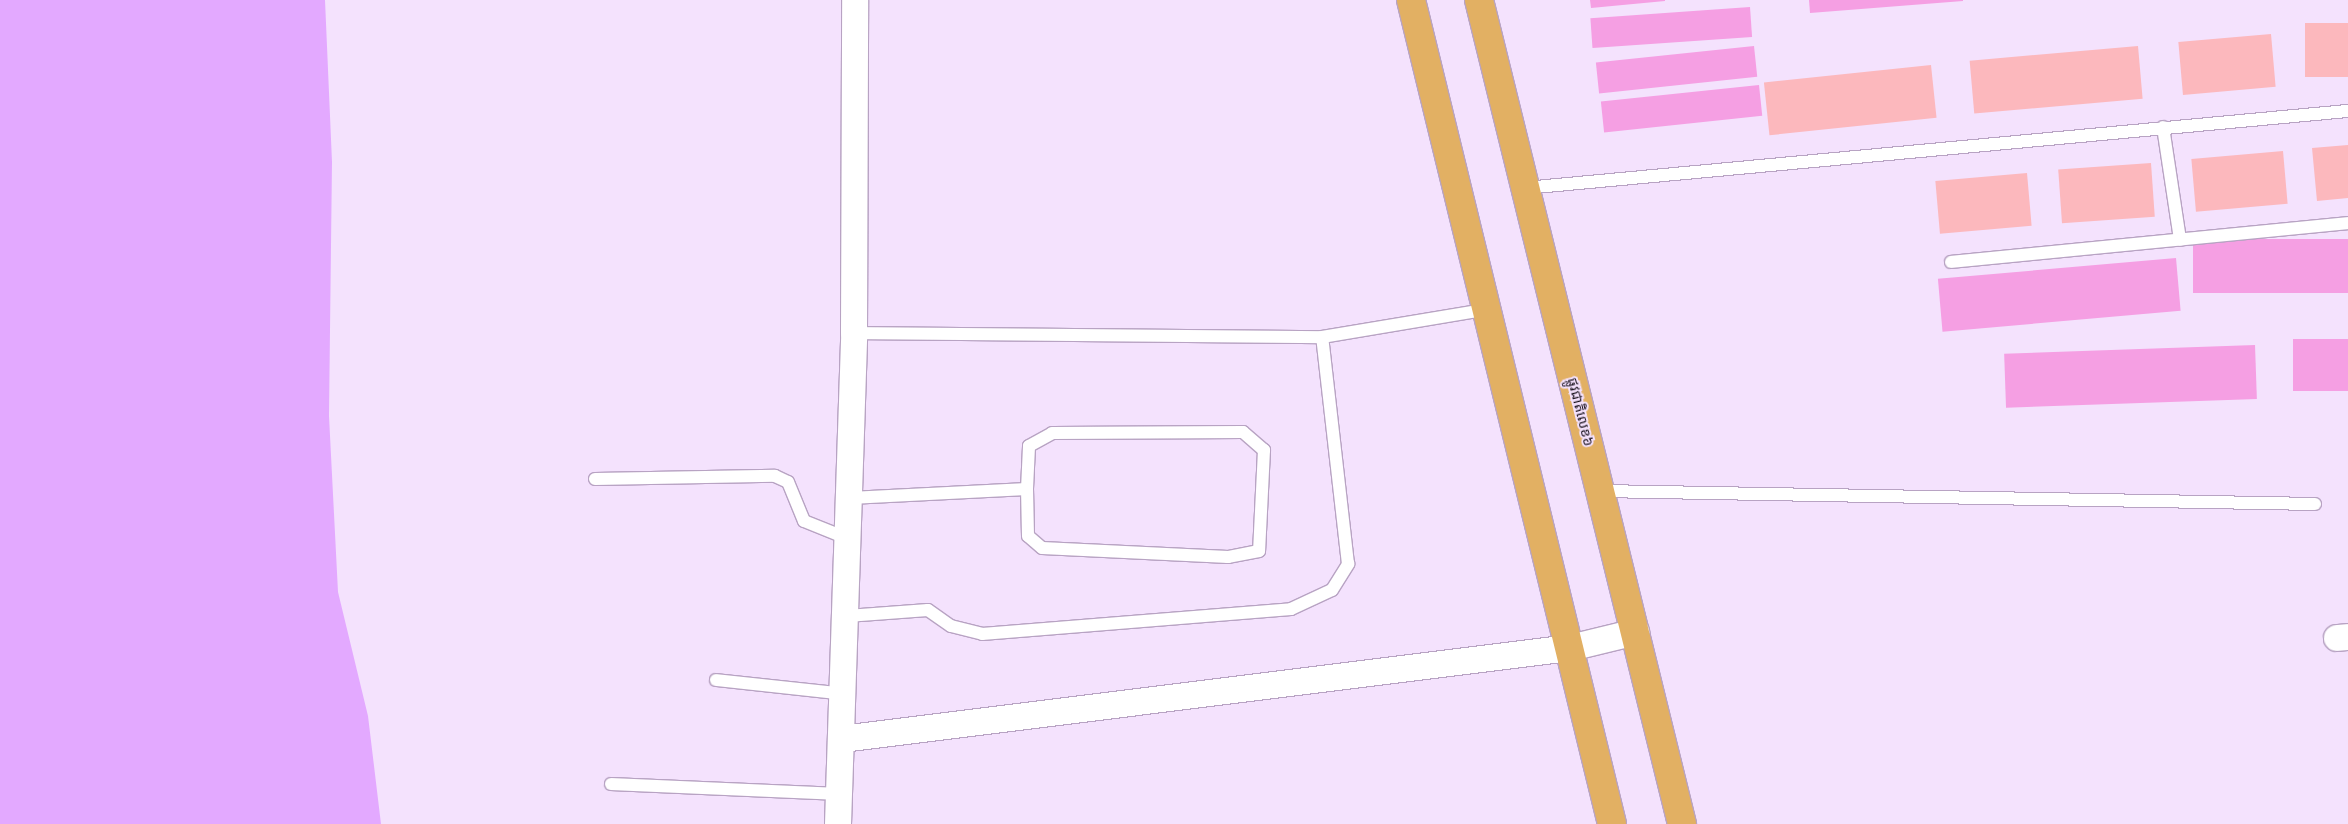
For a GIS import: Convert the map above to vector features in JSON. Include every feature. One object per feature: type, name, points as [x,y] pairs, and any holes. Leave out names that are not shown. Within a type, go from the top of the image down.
[{"type":"highway","points":[[1411,0],[1483,310],[1570,648],[1612,824]]},
{"type":"highway","name":"ផ្លូវជាតិលេខ៦","points":[[1479,0],[1682,824]]},
{"type":"street","points":[[838,824],[847,616],[854,333],[856,0]]},
{"type":"street","points":[[842,739],[1570,648],[1636,632]]},
{"type":"lane","points":[[1524,188],[2348,111]]},
{"type":"lane","points":[[2163,127],[2180,240]]},
{"type":"lane","points":[[1951,262],[2348,224]]},
{"type":"lane","points":[[854,333],[1322,337],[1483,310]]},
{"type":"lane","points":[[847,616],[928,610],[951,626],[982,634],[1291,609],[1332,590],[1348,564],[1322,337]]},
{"type":"lane","points":[[1242,432],[1264,450],[1259,551],[1228,557],[1042,548],[1028,536],[1026,489],[1029,446],[1052,433],[1242,432]]},
{"type":"lane","points":[[595,478],[775,476],[788,482],[804,520],[848,539]]},
{"type":"lane","points":[[850,498],[1026,489]]},
{"type":"lane","points":[[1600,491],[2315,504]]},
{"type":"lane","points":[[716,680],[844,694]]},
{"type":"lane","points":[[611,784],[840,794]]},
{"type":"shaded area","points":[[0,0],[325,0],[332,162],[329,416],[338,592],[368,716],[381,824],[0,824]]},
{"type":"shaded area","points":[[2305,23],[2348,23],[2348,77],[2305,77]]},
{"type":"shaded area","points":[[2271,34],[2276,87],[2183,95],[2178,42]]},
{"type":"shaded area","points":[[2138,46],[2143,99],[1974,114],[1970,61]]},
{"type":"shaded area","points":[[1931,65],[1937,118],[1769,135],[1764,83]]},
{"type":"shaded area","points":[[2348,145],[2348,198],[2317,201],[2312,148]]},
{"type":"shaded area","points":[[2283,151],[2288,204],[2196,212],[2191,159]]},
{"type":"shaded area","points":[[2151,163],[2155,217],[2062,223],[2058,169]]},
{"type":"shaded area","points":[[2027,173],[2032,226],[1940,234],[1935,181]]},
{"type":"building","points":[[1590,0],[1665,0],[1665,1],[1591,8]]},
{"type":"building","points":[[1809,0],[1963,0],[1963,1],[1810,13]]},
{"type":"building","points":[[1750,7],[1752,37],[1592,48],[1590,18]]},
{"type":"building","points":[[1754,46],[1757,77],[1599,93],[1596,63]]},
{"type":"building","points":[[1759,85],[1762,116],[1604,132],[1601,102]]},
{"type":"building","points":[[2193,239],[2348,239],[2348,293],[2193,293]]},
{"type":"building","points":[[2176,258],[2181,311],[1943,332],[1938,279]]},
{"type":"building","points":[[2293,339],[2348,339],[2348,391],[2293,391]]},
{"type":"building","points":[[2255,345],[2257,399],[2006,408],[2004,354]]}]
